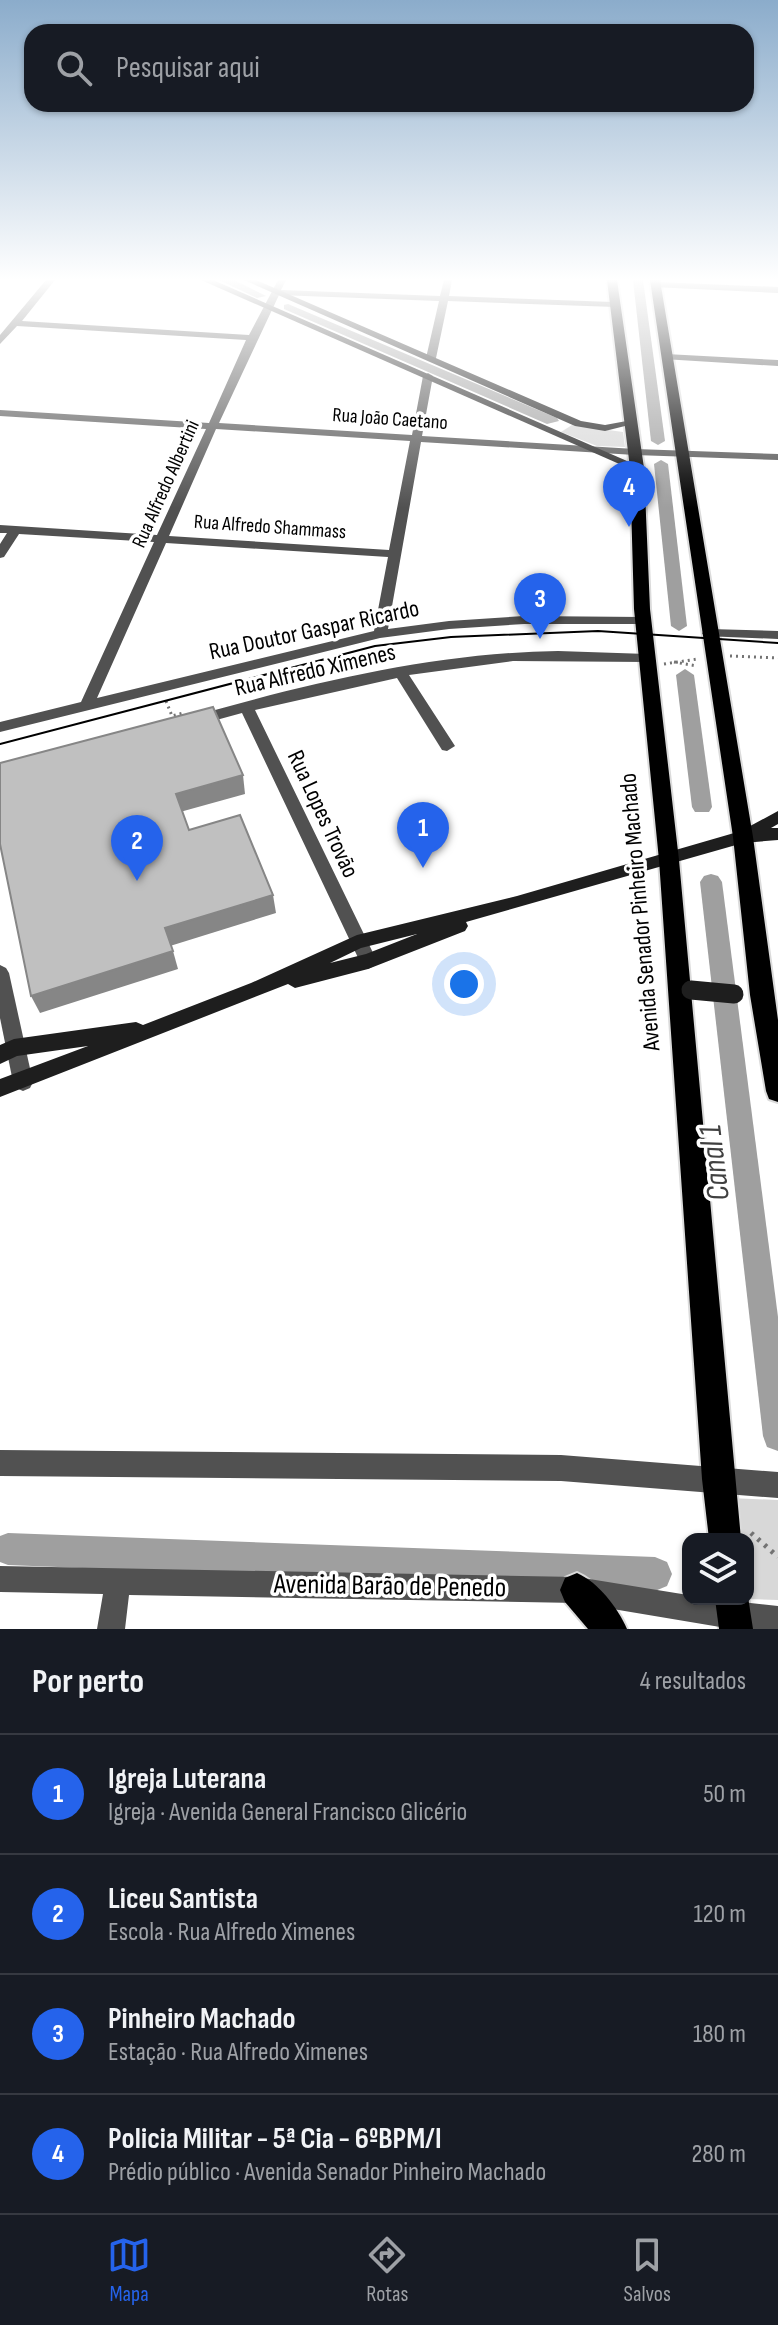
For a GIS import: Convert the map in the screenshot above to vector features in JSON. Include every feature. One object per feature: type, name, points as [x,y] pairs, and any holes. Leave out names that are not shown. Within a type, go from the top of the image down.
[{"type":"main road","name":"Avenida Senador Pinheiro Machado","points":[[621,356],[638,458],[643,621],[654,661],[669,860],[686,989],[724,1479],[736,1529]]},
{"type":"main road","points":[[666,357],[677,454],[709,633],[704,662],[743,837],[770,996],[778,1091]]},
{"type":"main road","points":[[577,1590],[610,1629]]},
{"type":"street","name":"Rua Alfredo Albertini","points":[[87,705],[244,356]]},
{"type":"street","points":[[382,356],[590,450]]},
{"type":"street","points":[[426,356],[565,419],[605,428],[632,423]]},
{"type":"street","points":[[666,357],[778,363]]},
{"type":"street","points":[[380,634],[428,376]]},
{"type":"street","name":"Rua João Caetano","points":[[0,413],[590,450],[638,458],[677,454],[778,457]]},
{"type":"street","points":[[545,429],[564,427],[567,424],[565,419]]},
{"type":"street","name":"Rua Alfredo Shammass","points":[[0,529],[395,554]]},
{"type":"street","points":[[0,554],[15,530]]},
{"type":"street","name":"Rua Doutor Gaspar Ricardo","points":[[0,727],[380,634],[524,620],[643,621]]},
{"type":"street","points":[[709,633],[778,635]]},
{"type":"street","name":"Rua Alfredo Ximenes","points":[[193,721],[401,673],[497,659],[555,655],[654,661]]},
{"type":"street","points":[[401,673],[447,746]]},
{"type":"street","name":"Rua Lopes Trovão","points":[[246,707],[368,961]]},
{"type":"street","points":[[743,837],[778,817]]},
{"type":"street","points":[[0,1088],[23,1082],[258,989],[357,942],[517,903],[743,837],[778,834]]},
{"type":"street","points":[[258,989],[368,961],[517,903]]},
{"type":"street","points":[[0,973],[7,1052],[23,1082]]},
{"type":"street","points":[[686,989],[770,996]]},
{"type":"street","points":[[7,1052],[166,1025]]},
{"type":"street","points":[[0,1463],[561,1468],[778,1485]]},
{"type":"street","name":"Avenida Barão de Penedo","points":[[0,1579],[577,1590],[778,1620]]},
{"type":"street","points":[[111,1629],[118,1581]]},
{"type":"path","points":[[672,661],[692,667],[723,656],[778,658]]},
{"type":"path","points":[[654,661],[704,662]]},
{"type":"path","points":[[136,693],[139,702],[164,695],[172,716],[197,710],[193,721]]},
{"type":"path","points":[[736,1529],[750,1532],[778,1557]]},
{"type":"shaded area","points":[[572,425],[623,432],[625,447],[597,446],[561,432]]},
{"type":"shaded area","points":[[729,1498],[778,1500],[778,1600],[754,1599],[754,1533],[734,1533]]},
{"type":"building","points":[[213,707],[243,775],[176,794],[189,830],[240,815],[273,895],[165,928],[173,951],[31,996],[0,844],[0,763]]},
{"type":"waterway","points":[[402,356],[552,421]]},
{"type":"waterway","name":"Canal 1","points":[[647,356],[658,441]]},
{"type":"waterway","name":"Canal 1","points":[[661,464],[679,626]]},
{"type":"waterway","name":"Canal 1","points":[[685,675],[702,807]]},
{"type":"waterway","name":"Canal 1","points":[[711,882],[778,1436]]},
{"type":"waterway","points":[[8,1549],[655,1574]]},
{"type":"tram line","points":[[0,744],[375,646],[451,637],[598,631],[778,643]]},
{"type":"place","name":"Policia Militar - 5ª Cia - 6ºBPM/I","points":[[629,527]]},
{"type":"place","name":"Pinheiro Machado","points":[[540,639]]},
{"type":"place","name":"Igreja Luterana","points":[[423,868]]},
{"type":"place","name":"Liceu Santista","points":[[137,881]]}]
